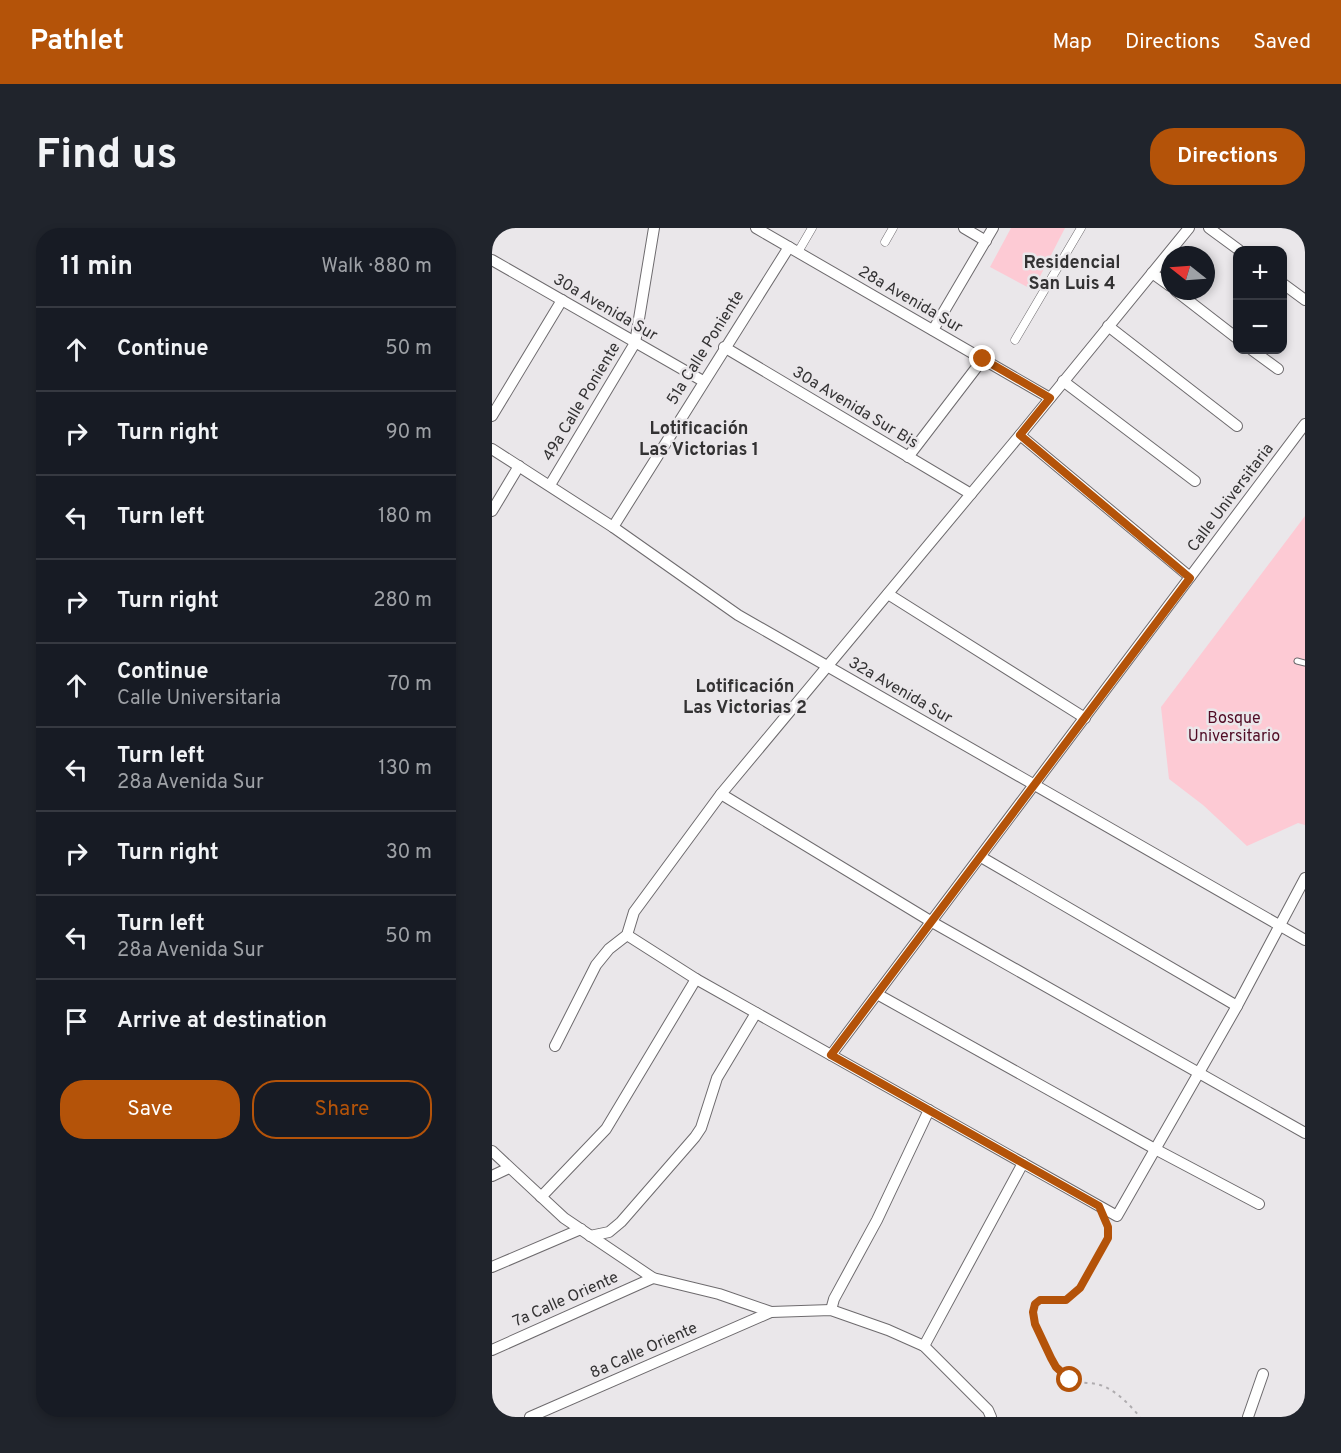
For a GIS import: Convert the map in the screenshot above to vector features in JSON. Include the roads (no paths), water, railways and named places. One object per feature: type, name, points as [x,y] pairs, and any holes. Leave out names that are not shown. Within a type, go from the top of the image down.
[{"type":"street","name":"49a Calle Poniente","points":[[550,485],[635,343],[654,228]]},
{"type":"street","name":"28a Avenida Sur","points":[[756,228],[1050,398]]},
{"type":"street","points":[[793,250],[812,228]]},
{"type":"street","points":[[885,242],[893,228]]},
{"type":"street","points":[[964,228],[986,241]]},
{"type":"street","points":[[933,330],[993,228]]},
{"type":"street","points":[[1016,340],[1081,228]]},
{"type":"street","points":[[1209,228],[1234,246]]},
{"type":"street","points":[[555,1046],[596,965],[609,949],[627,935],[634,912],[721,794],[1020,435],[1187,229]]},
{"type":"street","name":"51a Calle Poniente","points":[[613,527],[724,347],[793,250]]},
{"type":"street","name":"30a Avenida Sur","points":[[492,260],[703,381]]},
{"type":"street","points":[[1152,273],[1161,280]]},
{"type":"street","points":[[1287,287],[1305,300]]},
{"type":"street","points":[[492,416],[561,300]]},
{"type":"street","points":[[1188,300],[1233,335]]},
{"type":"street","points":[[1108,326],[1237,426]]},
{"type":"street","name":"30a Avenida Sur Bis","points":[[724,347],[971,494]]},
{"type":"street","points":[[1257,354],[1278,369]]},
{"type":"street","points":[[908,457],[983,359]]},
{"type":"street","points":[[1064,381],[1195,481]]},
{"type":"street","name":"Calle Universitaria","points":[[831,1055],[1305,424]]},
{"type":"street","points":[[1020,435],[1190,578]]},
{"type":"street","name":"32a Avenida Sur","points":[[492,449],[613,527],[738,615],[1305,940]]},
{"type":"street","points":[[492,511],[519,466]]},
{"type":"street","points":[[888,594],[1085,718]]},
{"type":"street","points":[[721,794],[932,922],[1305,1133]]},
{"type":"street","points":[[981,857],[1237,1006]]},
{"type":"street","points":[[627,935],[696,979],[1117,1216],[1237,1006],[1305,878]]},
{"type":"street","points":[[541,1197],[606,1129],[696,979]]},
{"type":"street","points":[[877,994],[1155,1149],[1259,1204]]},
{"type":"street","points":[[492,1267],[585,1233],[609,1233],[621,1222],[696,1137],[717,1077],[756,1013]]},
{"type":"street","points":[[831,1310],[834,1299],[877,1220],[929,1110]]},
{"type":"street","points":[[492,1151],[564,1218],[653,1278],[719,1294],[771,1312],[831,1310],[888,1330],[924,1346],[988,1410],[991,1417]]},
{"type":"street","points":[[924,1346],[1023,1163]]},
{"type":"street","points":[[492,1176],[509,1168]]},
{"type":"street","name":"7a Calle Oriente","points":[[492,1350],[653,1278]]},
{"type":"street","name":"8a Calle Oriente","points":[[530,1417],[550,1413],[771,1312]]},
{"type":"street","points":[[1248,1417],[1263,1374]]},
{"type":"lane","points":[[1297,661],[1305,663]]},
{"type":"district","name":"Residencial San Luis 4","points":[[1072,273]]},
{"type":"district","name":"Lotificación Las Victorias 1","points":[[699,439]]},
{"type":"district","name":"Lotificación Las Victorias 2","points":[[745,697]]},
{"type":"park label","name":"Bosque Universitario","points":[[1234,728]]}]
